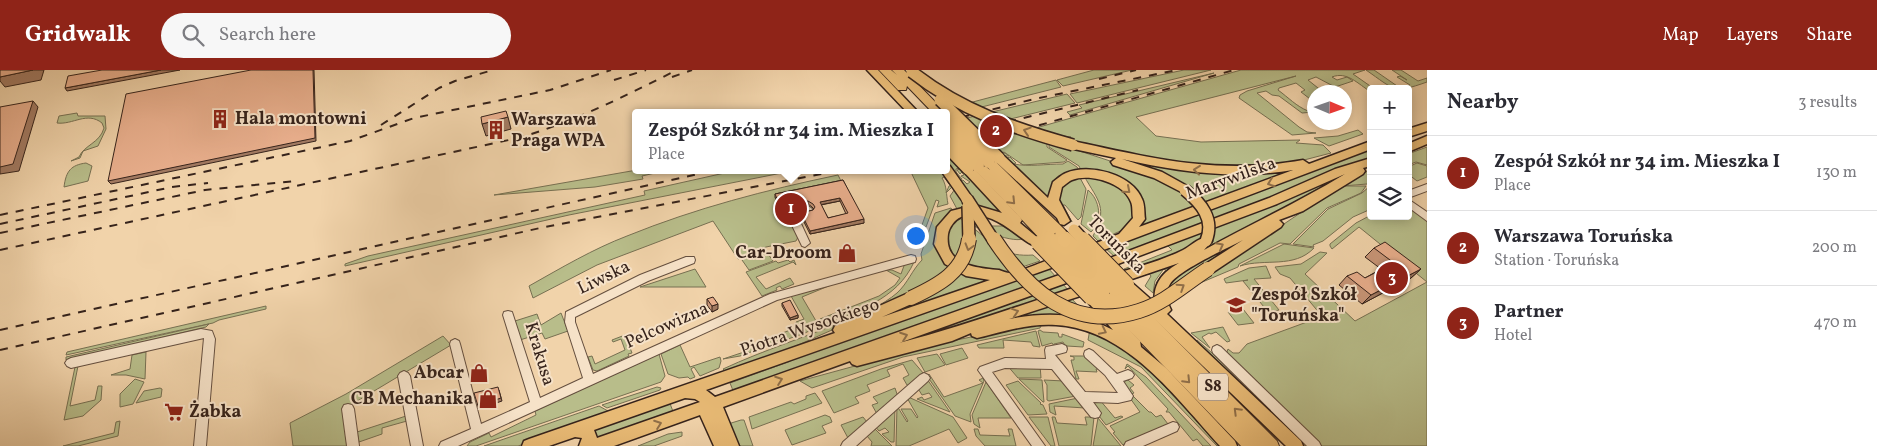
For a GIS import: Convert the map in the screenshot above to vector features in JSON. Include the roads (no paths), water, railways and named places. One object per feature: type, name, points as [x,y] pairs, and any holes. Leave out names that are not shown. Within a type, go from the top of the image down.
[{"type":"highway","points":[[885,70],[923,109]]},
{"type":"highway","points":[[898,70],[936,109]]},
{"type":"highway","name":"Toruńska","points":[[950,124],[983,164]]},
{"type":"highway","name":"Toruńska","points":[[950,136],[983,164],[1109,291],[1252,446]]},
{"type":"highway","name":"Toruńska","points":[[1109,291],[1271,446]]},
{"type":"main road","points":[[872,70],[910,109]]},
{"type":"main road","points":[[911,71],[937,92],[964,108],[1024,131],[1073,145],[1158,164],[1214,172],[1276,170],[1332,158]]},
{"type":"main road","name":"Toruńska","points":[[911,71],[940,109]]},
{"type":"main road","points":[[892,91],[902,109]]},
{"type":"main road","name":"Toruńska","points":[[950,121],[983,164],[1109,291],[1161,372],[1230,446]]},
{"type":"main road","points":[[1412,131],[1427,127]]},
{"type":"main road","points":[[952,335],[978,324],[1186,255],[1198,248],[1206,240],[1210,229],[1208,217],[1201,204],[1186,190],[1158,175],[1073,145]]},
{"type":"main road","name":"Marywilska","points":[[1103,245],[1367,146]]},
{"type":"main road","name":"Toruńska","points":[[950,148],[983,164],[1064,220],[1056,237]]},
{"type":"main road","name":"Marywilska","points":[[825,364],[1118,259],[1273,201],[1339,172],[1367,164]]},
{"type":"main road","points":[[950,174],[1007,259],[1023,279],[1048,299],[1079,313],[1105,317],[1130,314],[1154,304],[1304,204],[1367,165]]},
{"type":"main road","points":[[1064,220],[1057,208],[1054,190],[1061,180],[1080,173],[1102,176],[1118,182],[1132,193],[1140,207],[1139,219],[1132,229],[1103,245]]},
{"type":"main road","points":[[816,346],[844,328],[942,282],[954,272],[966,257],[971,242],[972,232],[967,199]]},
{"type":"main road","points":[[1187,342],[1163,307],[1160,291],[1166,279],[1184,265],[1281,214],[1304,204]]},
{"type":"main road","points":[[1025,273],[1007,276],[986,275],[967,271],[954,263],[942,249],[939,235],[944,221],[958,213],[974,209],[994,213],[1013,223],[1056,237]]},
{"type":"main road","name":"Piotra Wysockiego","points":[[529,446],[1103,245]]},
{"type":"main road","name":"Toruńska","points":[[1109,291],[1187,342],[1296,446]]},
{"type":"main road","points":[[595,446],[709,403],[825,364],[865,359],[952,335],[1039,319],[1070,320],[1105,331],[1133,349],[1161,372]]},
{"type":"main road","points":[[722,446],[709,403],[713,387],[725,378]]},
{"type":"main road","points":[[676,394],[694,392],[709,403],[732,446]]},
{"type":"main road","points":[[575,430],[584,430],[589,435],[589,442],[586,446]]},
{"type":"street","points":[[1412,194],[1427,188]]},
{"type":"street","points":[[1412,205],[1427,216]]},
{"type":"street","points":[[805,243],[792,214],[808,210]]},
{"type":"street","name":"Pelcowizna","points":[[453,444],[536,404],[786,292],[911,259]]},
{"type":"street","name":"Liwska","points":[[589,380],[570,322],[570,314],[644,278],[690,260]]},
{"type":"street","name":"Krakusa","points":[[508,314],[536,404]]},
{"type":"street","points":[[71,363],[201,333],[208,334],[210,340],[200,446]]},
{"type":"street","points":[[455,344],[477,431]]},
{"type":"street","points":[[1062,348],[1050,350],[1050,356],[1095,413]]},
{"type":"street","points":[[1216,350],[1315,446]]},
{"type":"street","points":[[1082,397],[1129,400],[1115,379],[1092,356]]},
{"type":"street","points":[[1040,446],[984,370],[1005,363],[1040,360],[1055,364]]},
{"type":"street","points":[[1115,379],[1128,375]]},
{"type":"street","points":[[404,376],[418,446]]},
{"type":"street","points":[[847,446],[924,378]]},
{"type":"street","points":[[348,409],[353,446]]},
{"type":"street","points":[[1130,446],[1173,427]]},
{"type":"railway","points":[[381,125],[439,88],[455,81],[493,70]]},
{"type":"railway","points":[[0,215],[350,141],[414,118],[550,90],[611,70]]},
{"type":"railway","points":[[614,80],[646,70]]},
{"type":"railway","points":[[0,250],[518,138],[539,132],[619,99],[677,70]]},
{"type":"railway","points":[[672,77],[692,70]]},
{"type":"railway","points":[[1099,79],[1136,70]]},
{"type":"railway","points":[[950,120],[1034,99],[1177,70]]},
{"type":"railway","points":[[950,148],[1040,125],[1234,70]]},
{"type":"railway","points":[[950,136],[1138,90]]},
{"type":"railway","points":[[0,330],[698,174]]},
{"type":"railway","points":[[0,350],[540,228],[821,174]]},
{"type":"railway","points":[[0,233],[205,190],[295,181]]},
{"type":"railway","points":[[0,224],[172,187],[208,183]]},
{"type":"place","name":"Hala montowni","points":[[220,119]]},
{"type":"place","name":"Warszawa Praga WPA","points":[[496,130]]},
{"type":"place","name":"Warszawa Toruńska","points":[[996,131]]},
{"type":"place","name":"Zespół Szkół nr 34 im. Mieszka I","points":[[791,209]]},
{"type":"place","name":"Car-Droom","points":[[847,253]]},
{"type":"place","name":"Partner","points":[[1392,278]]},
{"type":"place","name":"Zespół Szkół \"Toruńska\"","points":[[1236,305]]},
{"type":"place","name":"Abcar","points":[[479,373]]},
{"type":"place","name":"CB Mechanika","points":[[488,399]]},
{"type":"place","name":"Żabka","points":[[174,412]]}]
